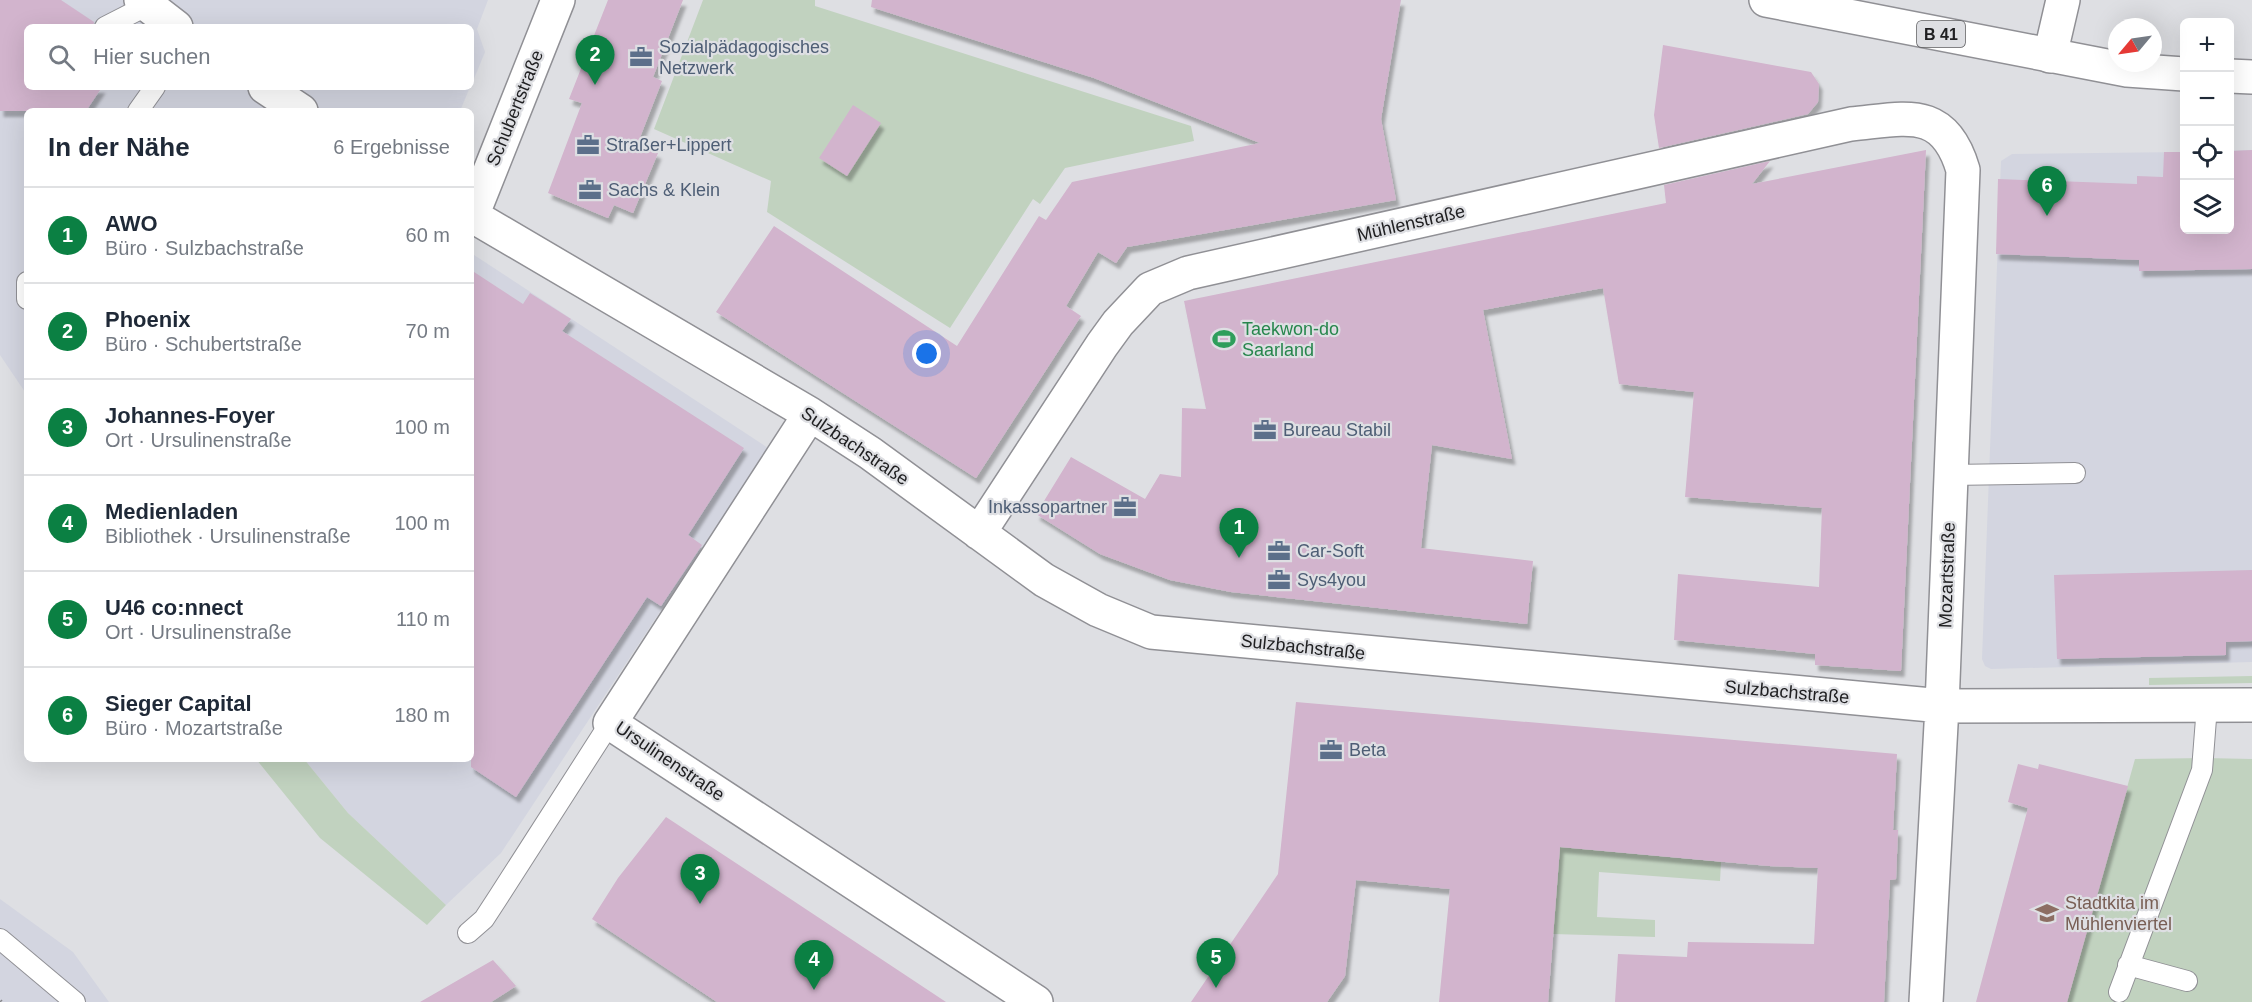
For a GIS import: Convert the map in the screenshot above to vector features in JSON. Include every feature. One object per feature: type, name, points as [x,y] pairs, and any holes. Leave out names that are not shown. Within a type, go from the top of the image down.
[{"type":"street","name":"Schubertstraße","points":[[474,211],[558,0]]},
{"type":"street","name":"B 41","points":[[1766,0],[2127,70],[2180,74]]},
{"type":"street","points":[[2050,56],[2063,0]]},
{"type":"street","points":[[145,3],[172,24]]},
{"type":"street","points":[[2234,76],[2252,77]]},
{"type":"street","points":[[270,90],[296,108]]},
{"type":"street","name":"Mühlenstraße","points":[[980,533],[1118,323],[1150,289],[1188,273],[1851,124],[1909,119],[1934,124],[1948,135],[1956,149]]},
{"type":"street","name":"Mozartstraße","points":[[1926,1002],[1942,706],[1963,170],[1956,149]]},
{"type":"street","name":"Sulzbachstraße","points":[[474,217],[810,414],[870,453],[1044,580],[1098,610],[1151,632],[1942,706],[2252,705]]},
{"type":"street","name":"Ursulinenstraße","points":[[810,414],[610,723],[1036,1002]]},
{"type":"lane","points":[[110,24],[145,3]]},
{"type":"lane","points":[[140,108],[152,90]]},
{"type":"lane","points":[[1950,475],[2074,473]]},
{"type":"lane","points":[[2119,992],[2202,770],[2207,706]]},
{"type":"lane","points":[[468,933],[484,919],[610,723]]},
{"type":"lane","points":[[0,939],[75,1002]]},
{"type":"lane","points":[[2128,965],[2187,981]]},
{"type":"shaded area","points":[[0,0],[488,0],[477,29],[485,52],[474,79],[474,24],[24,24],[24,90],[469,90],[461,108],[24,108],[24,391],[0,355]]},
{"type":"shaded area","points":[[2252,150],[2252,662],[1991,669],[1985,666],[1982,659],[2001,161],[2012,154],[2180,152],[2180,234],[2234,234],[2234,151]]},
{"type":"shaded area","points":[[474,255],[768,448],[501,853],[446,905],[348,813],[306,762],[474,762]]},
{"type":"shaded area","points":[[0,899],[73,952],[109,1002],[0,1002]]},
{"type":"green space","points":[[703,0],[815,0],[815,6],[1191,126],[1194,141],[1065,168],[1040,204],[1033,199],[950,328],[767,212],[771,181],[654,129]]},
{"type":"green space","points":[[2252,676],[2252,683],[2149,685],[2149,678]]},
{"type":"green space","points":[[2135,759],[2252,759],[2252,1002],[2067,1002]]},
{"type":"green space","points":[[258,762],[306,762],[348,813],[446,905],[427,925],[320,838]]},
{"type":"green space","points":[[1560,847],[1721,862],[1720,881],[1599,872],[1597,917],[1655,920],[1655,937],[1553,934]]},
{"type":"building","points":[[0,0],[61,0],[94,22],[94,24],[24,24],[24,90],[100,90],[88,108],[24,108],[24,111],[0,111]]},
{"type":"building","points":[[608,0],[683,0],[653,77],[662,81],[637,145],[658,153],[633,213],[614,205],[608,218],[548,193],[582,103],[569,99]]},
{"type":"building","points":[[872,0],[1401,0],[1381,119],[1396,200],[1127,247],[1116,263],[1098,252],[1066,306],[1081,316],[976,478],[716,312],[774,226],[957,346],[1039,216],[1046,220],[1072,182],[1260,143],[1094,78],[871,7]]},
{"type":"building","points":[[1663,45],[1811,72],[1819,84],[1818,102],[1808,114],[1659,148],[1654,115]]},
{"type":"building","points":[[853,105],[881,123],[847,176],[819,158]]},
{"type":"building","points":[[1926,150],[1901,671],[1815,665],[1815,654],[1674,640],[1678,574],[1819,587],[1822,508],[1685,497],[1694,392],[1619,384],[1603,288],[1483,310],[1512,459],[1432,445],[1421,548],[1533,561],[1527,624],[1231,592],[1170,580],[1100,554],[1036,514],[1071,457],[1145,499],[1160,474],[1181,477],[1182,408],[1206,409],[1184,301],[1666,203],[1664,185],[1770,161],[1752,184]]},
{"type":"building","points":[[2252,150],[2252,269],[2139,271],[2139,260],[1996,254],[1998,179],[2137,184],[2137,176],[2163,177],[2164,152],[2180,152],[2180,234],[2234,234],[2234,151]]},
{"type":"building","points":[[474,272],[523,304],[530,293],[571,319],[562,331],[744,448],[688,535],[702,545],[661,606],[647,597],[516,797],[471,767],[471,762],[474,762]]},
{"type":"building","points":[[2252,570],[2252,641],[2226,642],[2226,655],[2057,659],[2054,575]]},
{"type":"building","points":[[1296,702],[1897,754],[1893,830],[1898,830],[1896,879],[1890,880],[1884,1002],[1615,1002],[1618,954],[1687,957],[1688,942],[1814,944],[1818,868],[1769,866],[1560,847],[1548,1002],[1439,1002],[1450,889],[1356,880],[1345,976],[1327,1002],[1191,1002],[1278,874]]},
{"type":"building","points":[[2018,764],[2038,769],[2039,764],[2128,786],[2067,1002],[1976,1002],[2028,808],[2008,802]]},
{"type":"building","points":[[666,817],[946,1002],[717,1002],[592,919],[618,878]]},
{"type":"building","points":[[493,960],[516,986],[491,1002],[420,1002]]},
{"type":"place","name":"Sozialpädagogisches Netzwerk","points":[[641,57]]},
{"type":"place","name":"Phoenix","points":[[595,85]]},
{"type":"place","name":"Straßer+Lippert","points":[[588,145]]},
{"type":"place","name":"Sachs & Klein","points":[[590,190]]},
{"type":"place","name":"Sieger Capital","points":[[2047,216]]},
{"type":"place","name":"Taekwon-do Saarland","points":[[1224,339]]},
{"type":"place","name":"Bureau Stabil","points":[[1265,430]]},
{"type":"place","name":"Inkassopartner","points":[[1125,507]]},
{"type":"place","name":"Car-Soft","points":[[1279,551]]},
{"type":"place","name":"AWO","points":[[1239,558]]},
{"type":"place","name":"Sys4you","points":[[1279,580]]},
{"type":"place","name":"Beta","points":[[1331,750]]},
{"type":"place","name":"Johannes-Foyer","points":[[700,904]]},
{"type":"place","name":"Stadtkita im Mühlenviertel","points":[[2047,913]]},
{"type":"place","name":"U46 co:nnect","points":[[1216,988]]},
{"type":"place","name":"Medienladen","points":[[814,990]]}]
